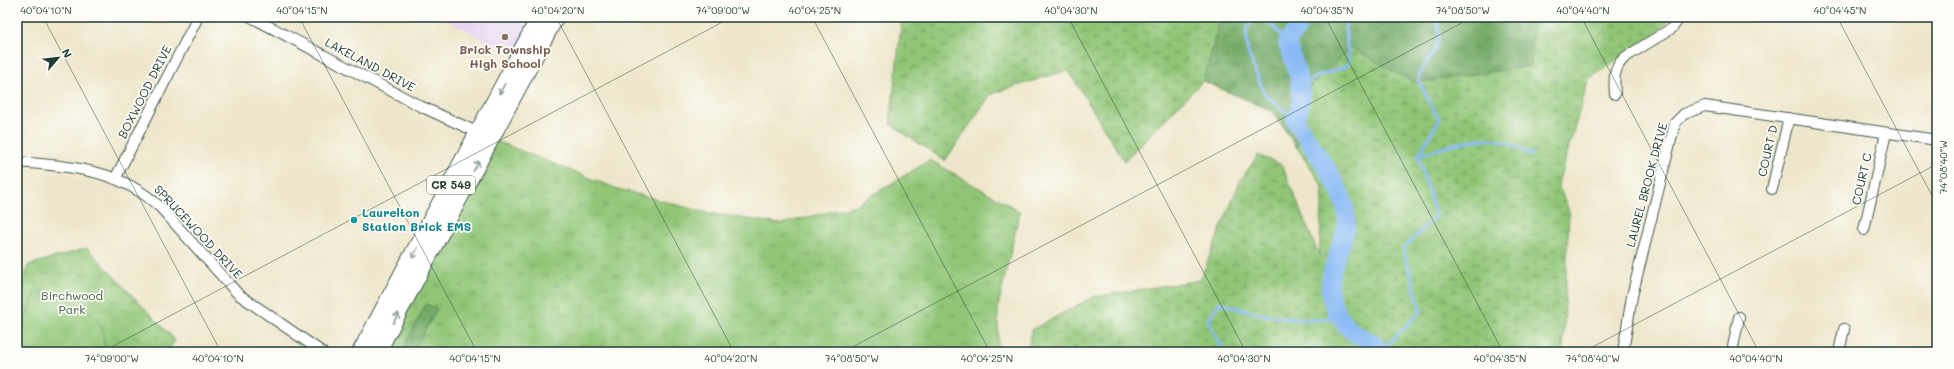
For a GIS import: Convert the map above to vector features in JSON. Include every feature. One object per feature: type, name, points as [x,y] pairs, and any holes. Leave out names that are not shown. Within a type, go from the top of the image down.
[{"type":"main road","name":"CR 549","points":[[362,352],[540,17]]},
{"type":"main road","name":"CR 549","points":[[377,352],[555,17]]},
{"type":"street","name":"BOXWOOD DRIVE","points":[[115,178],[198,17]]},
{"type":"street","name":"LAKELAND DRIVE","points":[[251,17],[420,106],[479,133]]},
{"type":"street","points":[[1615,94],[1613,76],[1619,63],[1624,58],[1672,28],[1680,17]]},
{"type":"street","name":"LAUREL BROOK DRIVE","points":[[1623,352],[1632,296],[1675,123],[1684,114],[1705,106],[1937,140]]},
{"type":"street","name":"COURT D","points":[[1772,189],[1789,118]]},
{"type":"street","name":"COURT C","points":[[1864,230],[1886,133]]},
{"type":"street","name":"SPRUCEWOOD DRIVE","points":[[17,162],[75,167],[129,183],[160,207],[238,294],[322,352]]},
{"type":"street","points":[[1732,352],[1739,317]]},
{"type":"street","points":[[1839,352],[1844,329]]},
{"type":"shaded area","name":"Brick Township High School","points":[[441,17],[540,17],[519,57]]},
{"type":"green space","points":[[902,17],[1221,17],[1203,81],[1124,161],[1068,70],[991,94],[945,161],[890,124]]},
{"type":"green space","points":[[1221,17],[1533,17],[1531,66],[1414,83],[1352,49],[1310,86],[1297,148],[1272,111],[1203,81]]},
{"type":"green space","points":[[1533,17],[1671,17],[1660,30],[1589,79],[1558,184],[1569,211],[1563,352],[1028,352],[1031,330],[1093,297],[1200,280],[1240,181],[1258,155],[1282,165],[1319,255],[1323,187],[1297,148],[1310,86],[1352,48],[1414,83],[1531,66]]},
{"type":"green space","points":[[491,139],[618,189],[708,213],[781,224],[856,205],[930,160],[1020,211],[998,307],[998,352],[377,352]]},
{"type":"green space","name":"Birchwood Park","points":[[87,248],[175,340],[168,352],[17,352],[17,313],[28,265]]},
{"type":"green space","points":[[36,291],[74,303],[93,315],[100,324],[104,337],[104,352],[17,352],[17,342]]},
{"type":"green space","points":[[426,304],[437,309],[413,352],[401,352]]},
{"type":"waterway","points":[[1304,17],[1287,43],[1297,71],[1301,91],[1299,111],[1295,120],[1337,186],[1343,200],[1346,214],[1344,236],[1330,280],[1332,303],[1343,322],[1354,333],[1375,345],[1380,352]]},
{"type":"waterway","points":[[1300,91],[1313,78],[1347,66],[1349,61],[1345,29],[1347,17]]},
{"type":"waterway","points":[[1418,156],[1439,120],[1419,82],[1423,68],[1432,55],[1439,39],[1439,29],[1435,17]]},
{"type":"waterway","points":[[1287,43],[1268,22],[1262,20],[1256,19],[1246,30],[1248,53],[1265,95],[1295,120]]},
{"type":"waterway","points":[[1380,352],[1421,311],[1403,249],[1436,216],[1418,156],[1463,142],[1482,139],[1491,139],[1507,143],[1532,155]]},
{"type":"waterway","points":[[1227,352],[1222,348],[1208,321],[1219,303],[1279,318],[1310,320],[1341,317]]},
{"type":"place","name":"Brick Township High School","points":[[505,37]]},
{"type":"place","name":"Laurelton Station Brick EMS","points":[[354,220]]}]
